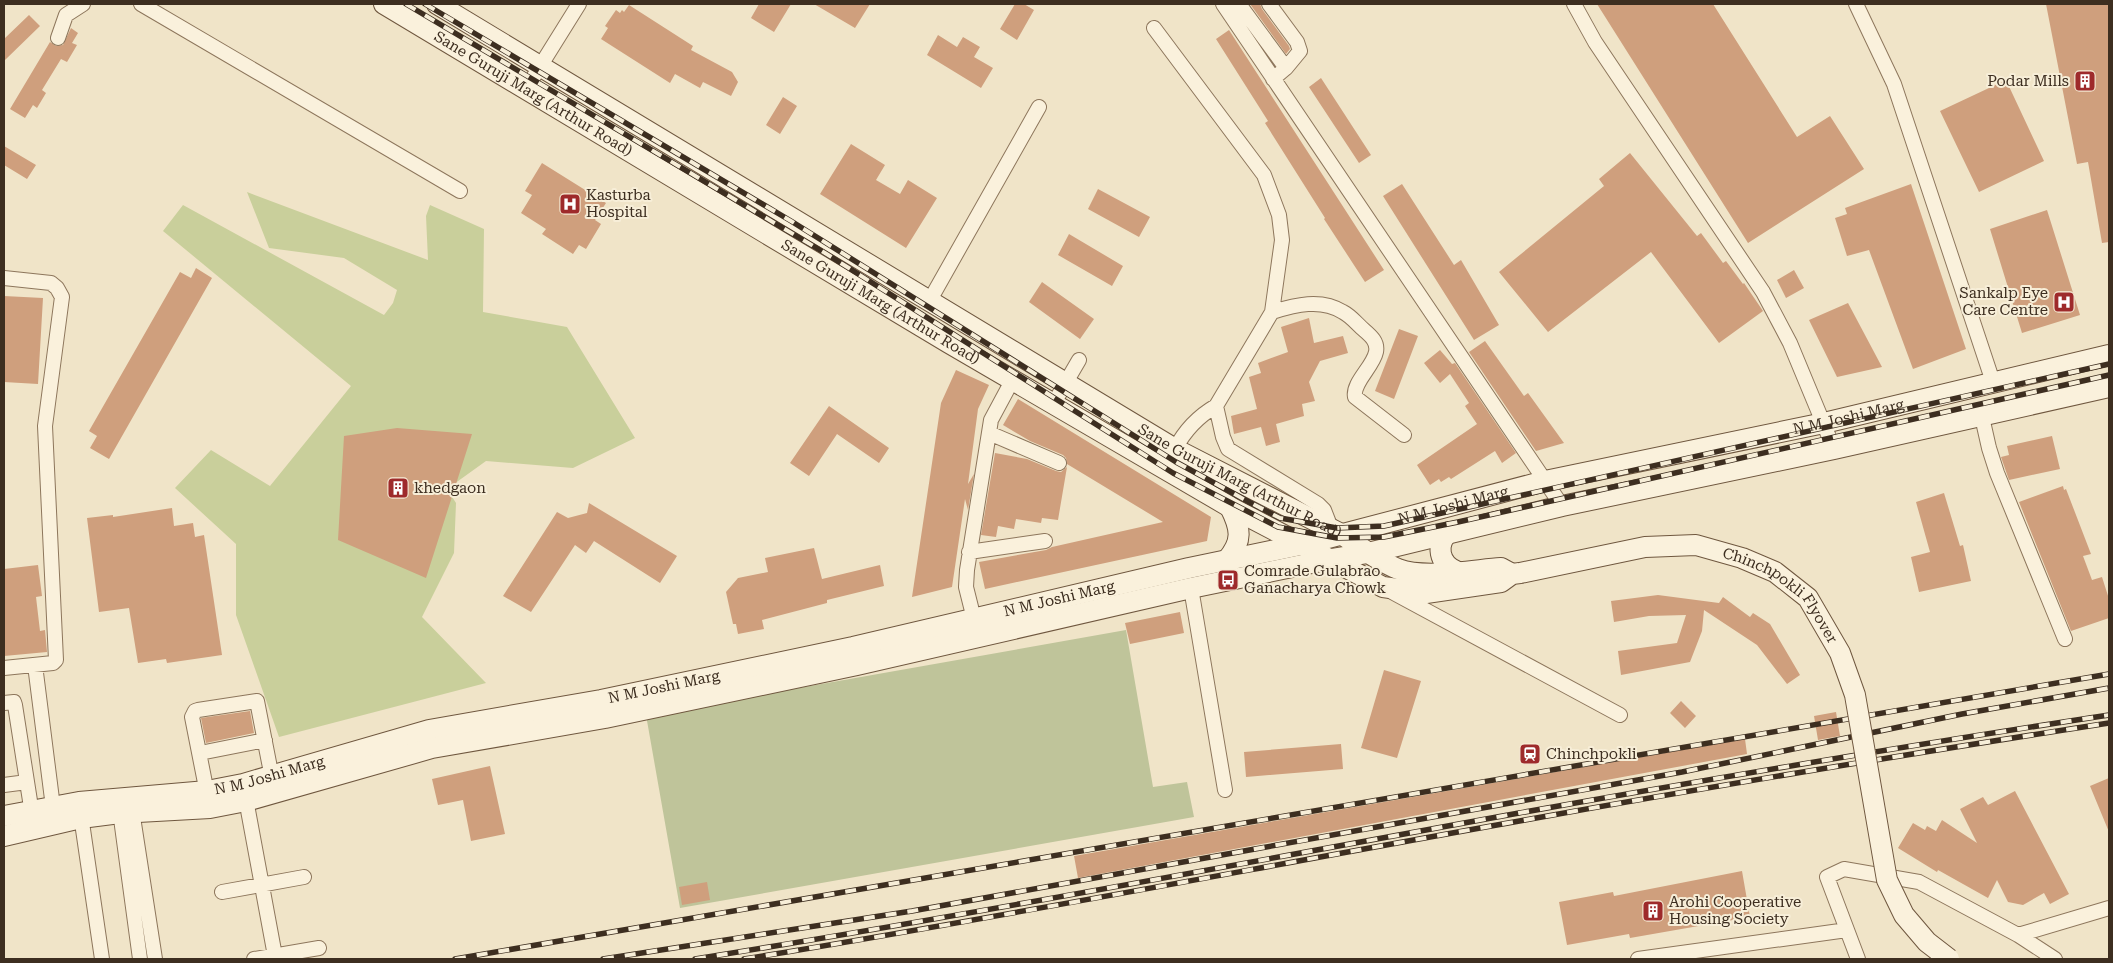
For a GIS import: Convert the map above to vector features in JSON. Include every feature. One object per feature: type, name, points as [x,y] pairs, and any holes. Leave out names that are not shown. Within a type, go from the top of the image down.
[{"type":"main road","name":"Sane Guruji Marg (Arthur Road)","points":[[384,4],[896,311],[1230,507],[1305,544],[1383,587]]},
{"type":"main road","name":"Sane Guruji Marg (Arthur Road)","points":[[442,5],[1175,449],[1337,531],[1368,553],[1399,569],[1420,574],[1501,568],[1516,573]]},
{"type":"main road","points":[[561,110],[574,86]]},
{"type":"main road","points":[[639,157],[652,133]]},
{"type":"main road","points":[[744,220],[756,196]]},
{"type":"main road","points":[[896,311],[911,289]]},
{"type":"main road","name":"N M Joshi Marg","points":[[4,816],[33,819],[80,810],[125,805],[208,800],[245,792],[431,739],[603,709],[855,656],[976,628],[1227,560],[1305,544],[1337,531],[1545,482],[1824,423],[2109,355]]},
{"type":"main road","name":"N M Joshi Marg","points":[[976,628],[1368,553],[1562,506],[1982,417],[2109,387]]},
{"type":"main road","points":[[1097,428],[1108,409]]},
{"type":"main road","points":[[1230,507],[1237,520],[1239,540],[1235,550],[1227,560],[1231,580]]},
{"type":"main road","points":[[1449,532],[1443,537],[1440,551],[1448,568],[1456,571]]},
{"type":"main road","name":"Chinchpokli Flyover","points":[[1383,587],[1426,593],[1501,582],[1516,573],[1645,547],[1696,545],[1742,558],[1775,572],[1808,598],[1840,653],[1855,695],[1887,880],[1904,915],[1927,942],[1949,959]]},
{"type":"main road","name":"N M Joshi Marg","points":[[4,836],[33,819]]},
{"type":"street","points":[[58,38],[66,14],[83,4]]},
{"type":"street","points":[[142,4],[460,191]]},
{"type":"street","points":[[526,89],[579,4]]},
{"type":"street","points":[[1223,4],[1562,506]]},
{"type":"street","points":[[1239,4],[1286,68]]},
{"type":"street","points":[[1269,4],[1299,47],[1299,54],[1273,79]]},
{"type":"street","points":[[1574,4],[1595,42],[1763,292],[1790,343],[1834,449]]},
{"type":"street","points":[[1856,4],[1894,84],[1993,382]]},
{"type":"street","points":[[1154,28],[1264,175],[1279,215],[1282,240],[1272,312],[1216,406],[1202,414],[1191,424],[1175,449]]},
{"type":"street","points":[[930,300],[1039,107]]},
{"type":"street","points":[[4,278],[51,283],[57,288],[62,297],[45,426],[57,655],[53,663],[4,668]]},
{"type":"street","points":[[1272,312],[1296,305],[1316,304],[1335,308],[1344,312],[1374,338],[1377,350],[1373,362],[1355,388],[1355,396],[1404,435]]},
{"type":"street","points":[[1054,403],[1080,360]]},
{"type":"street","points":[[976,628],[966,587],[970,552],[991,420],[1013,379]]},
{"type":"street","points":[[1216,406],[1223,437],[1228,449],[1318,504],[1337,531]]},
{"type":"street","points":[[1982,417],[1997,473],[2065,639]]},
{"type":"street","points":[[989,433],[1059,463]]},
{"type":"street","points":[[970,552],[1045,541]]},
{"type":"street","points":[[1383,587],[1620,715]]},
{"type":"street","points":[[1191,588],[1225,790]]},
{"type":"street","points":[[35,664],[54,815]]},
{"type":"street","points":[[208,800],[192,717],[195,711],[198,710],[257,701],[273,784]]},
{"type":"street","points":[[4,703],[14,702],[15,705],[33,819]]},
{"type":"street","points":[[200,753],[265,740]]},
{"type":"street","points":[[4,785],[27,782]]},
{"type":"street","points":[[245,792],[275,956]]},
{"type":"street","points":[[125,805],[140,959]]},
{"type":"street","points":[[125,805],[155,959]]},
{"type":"street","points":[[80,810],[102,959]]},
{"type":"street","points":[[1858,959],[1827,877],[1844,869],[1919,882],[2018,935],[2055,959]]},
{"type":"street","points":[[222,892],[304,877]]},
{"type":"street","points":[[2018,935],[2109,908]]},
{"type":"street","points":[[1638,959],[1847,930]]},
{"type":"street","points":[[254,959],[318,948]]},
{"type":"green space","points":[[247,192],[428,260],[426,216],[430,205],[484,229],[483,312],[567,327],[635,438],[573,468],[486,461],[447,489],[456,503],[454,553],[422,617],[486,683],[279,737],[236,615],[236,544],[175,488],[211,450],[270,486],[351,386],[163,231],[183,205],[384,315],[393,303],[397,290],[344,258],[269,248]]},
{"type":"green space","points":[[1126,630],[1153,787],[1187,782],[1194,817],[680,908],[646,715]]},
{"type":"building","points":[[759,4],[791,4],[774,32],[751,18]]},
{"type":"building","points":[[814,4],[870,4],[855,28]]},
{"type":"building","points":[[1015,4],[1024,4],[1034,10],[1017,40],[1000,29]]},
{"type":"building","points":[[1250,4],[1260,4],[1289,46],[1290,49],[1286,54]]},
{"type":"building","points":[[1597,4],[1713,4],[1797,137],[1830,116],[1864,169],[1748,243]]},
{"type":"building","name":"Podar Mills","points":[[2046,4],[2109,4],[2109,242],[2102,243],[2088,162],[2077,164]]},
{"type":"building","points":[[629,5],[693,46],[691,50],[732,72],[738,82],[731,96],[703,82],[700,88],[675,74],[670,83],[601,39],[608,28],[605,26],[616,10],[620,13],[622,10],[624,12]]},
{"type":"building","points":[[29,15],[40,26],[4,61],[4,39]]},
{"type":"building","points":[[71,28],[78,33],[72,43],[77,45],[67,62],[61,59],[42,90],[46,93],[37,108],[33,105],[25,118],[10,109],[50,42],[56,46],[63,45]]},
{"type":"building","points":[[1229,30],[1384,270],[1365,282],[1265,123],[1268,121],[1216,39]]},
{"type":"building","points":[[938,35],[957,47],[963,37],[980,47],[974,57],[993,68],[981,88],[927,55]]},
{"type":"building","points":[[1321,78],[1371,155],[1359,163],[1309,87]]},
{"type":"building","points":[[2006,80],[2044,161],[1979,192],[1940,111]]},
{"type":"building","points":[[783,97],[797,106],[780,134],[766,125]]},
{"type":"building","points":[[851,144],[885,165],[876,180],[900,194],[908,180],[937,198],[906,248],[820,194]]},
{"type":"building","points":[[4,146],[36,165],[27,179],[4,165]]},
{"type":"building","points":[[1630,153],[1697,236],[1701,233],[1723,263],[1726,261],[1763,311],[1719,343],[1651,252],[1548,332],[1499,272],[1604,186],[1599,179]]},
{"type":"building","points":[[542,163],[606,203],[595,220],[601,224],[586,249],[579,245],[573,254],[542,234],[546,229],[521,213],[532,195],[525,191]]},
{"type":"building","points":[[1402,184],[1454,265],[1461,260],[1499,325],[1474,340],[1383,196]]},
{"type":"building","points":[[1911,184],[1966,349],[1913,369],[1869,250],[1847,256],[1835,218],[1847,214],[1845,208]]},
{"type":"building","points":[[1098,189],[1150,217],[1139,237],[1088,209]]},
{"type":"building","points":[[2047,210],[2080,315],[2022,333],[1990,229]]},
{"type":"building","points":[[1069,234],[1123,266],[1112,286],[1058,255]]},
{"type":"building","points":[[196,268],[212,278],[109,459],[90,448],[97,436],[89,431],[180,272],[191,278]]},
{"type":"building","points":[[1794,270],[1804,288],[1786,298],[1777,280]]},
{"type":"building","points":[[1042,282],[1094,319],[1080,339],[1029,302]]},
{"type":"building","points":[[4,296],[43,298],[38,384],[4,382]]},
{"type":"building","points":[[1848,303],[1882,367],[1837,377],[1809,320]]},
{"type":"building","points":[[1309,318],[1314,343],[1343,336],[1348,353],[1320,361],[1309,382],[1315,401],[1302,404],[1304,416],[1276,424],[1280,442],[1266,446],[1261,427],[1234,434],[1231,416],[1257,409],[1249,377],[1261,373],[1258,363],[1288,352],[1281,327]]},
{"type":"building","points":[[1399,329],[1418,336],[1394,399],[1375,391]]},
{"type":"building","points":[[1485,341],[1524,396],[1528,393],[1564,443],[1536,451],[1469,352]]},
{"type":"building","points":[[1440,350],[1452,364],[1455,363],[1516,453],[1502,463],[1495,451],[1451,479],[1449,477],[1441,482],[1439,479],[1430,485],[1417,465],[1477,424],[1465,406],[1469,403],[1450,374],[1440,383],[1424,363]]},
{"type":"building","points":[[956,370],[989,385],[978,409],[968,484],[974,474],[968,510],[965,499],[952,587],[912,597],[941,403]]},
{"type":"building","points":[[1018,399],[1211,517],[1207,541],[985,589],[979,562],[1046,550],[1052,547],[1163,522],[1067,464],[1066,458],[1063,455],[1030,441],[1003,425]]},
{"type":"building","points":[[829,406],[889,448],[879,463],[837,434],[809,476],[790,463]]},
{"type":"building","name":"khedgaon","points":[[397,428],[472,434],[426,578],[338,540],[344,436]]},
{"type":"building","points":[[2052,436],[2060,469],[2009,480],[2001,457],[2009,455],[2007,446]]},
{"type":"building","points":[[995,453],[1027,459],[1061,472],[1067,467],[1058,520],[1042,518],[1041,523],[1016,519],[1014,529],[998,526],[996,537],[981,535]]},
{"type":"building","points":[[2063,486],[2064,490],[2066,489],[2091,554],[2083,556],[2092,580],[2102,577],[2109,599],[2109,618],[2071,631],[2019,502]]},
{"type":"building","points":[[1944,493],[1960,546],[1963,545],[1971,581],[1919,592],[1911,557],[1930,552],[1916,502]]},
{"type":"building","points":[[589,503],[677,556],[660,583],[594,541],[586,553],[575,545],[531,612],[503,596],[557,512],[568,518],[587,513]]},
{"type":"building","points":[[172,508],[174,526],[193,523],[195,537],[204,535],[222,655],[167,663],[166,659],[138,663],[129,608],[99,612],[87,518],[113,515],[113,517]]},
{"type":"building","points":[[814,548],[822,579],[880,565],[884,586],[827,600],[827,603],[762,620],[764,629],[738,634],[736,624],[733,624],[726,592],[738,578],[768,572],[765,558]]},
{"type":"building","points":[[38,565],[42,596],[36,597],[40,631],[45,630],[47,652],[4,656],[4,569]]},
{"type":"building","points":[[1658,595],[1719,603],[1723,597],[1750,617],[1753,613],[1770,624],[1800,675],[1787,684],[1757,645],[1704,610],[1702,631],[1690,662],[1621,675],[1618,651],[1677,643],[1686,615],[1649,616],[1614,622],[1611,601]]},
{"type":"building","points":[[1180,612],[1184,633],[1130,644],[1125,623]]},
{"type":"building","points":[[1384,670],[1421,681],[1397,758],[1361,748]]},
{"type":"building","points":[[1681,701],[1696,716],[1685,728],[1670,713]]},
{"type":"building","points":[[250,711],[254,733],[206,743],[201,718]]},
{"type":"building","points":[[1836,712],[1840,736],[1818,740],[1814,716]]},
{"type":"building","points":[[1745,739],[1747,754],[1078,878],[1074,856]]},
{"type":"building","points":[[1341,744],[1343,769],[1246,777],[1244,752]]},
{"type":"building","points":[[490,766],[505,834],[471,841],[463,800],[438,805],[432,779]]},
{"type":"building","points":[[2109,778],[2109,832],[2090,786]]},
{"type":"building","points":[[2015,791],[2069,894],[2050,904],[2044,893],[2023,905],[2008,902],[1997,880],[1988,898],[1938,870],[1937,872],[1898,848],[1913,823],[1925,830],[1927,826],[1936,831],[1942,820],[1977,843],[1960,809],[1983,797],[1988,805]]},
{"type":"building","points":[[1742,871],[1750,917],[1630,938],[1629,934],[1567,945],[1559,902],[1613,892],[1614,896]]},
{"type":"building","points":[[707,882],[710,900],[682,905],[679,887]]},
{"type":"railway","points":[[406,4],[825,253],[1173,473],[1278,527],[1337,538],[1384,537],[2109,375]]},
{"type":"railway","points":[[425,4],[791,221],[1176,462],[1280,518],[1337,528],[1384,526],[2109,364]]},
{"type":"railway","points":[[455,959],[2109,674]]},
{"type":"railway","points":[[603,959],[912,911],[1682,772],[1962,714],[2109,688]]},
{"type":"railway","points":[[695,959],[1004,907],[1666,787],[2109,715]]},
{"type":"railway","points":[[744,959],[1037,909],[1671,794],[2109,723]]},
{"type":"place","name":"Podar Mills","points":[[2085,81]]},
{"type":"place","name":"Kasturba Hospital","points":[[570,204]]},
{"type":"place","name":"Sankalp Eye Care Centre","points":[[2064,302]]},
{"type":"place","name":"khedgaon","points":[[398,488]]},
{"type":"place","name":"Comrade Gulabrao Ganacharya Chowk","points":[[1228,580]]},
{"type":"place","name":"Chinchpokli","points":[[1530,754]]},
{"type":"place","name":"Arohi Cooperative Housing Society","points":[[1653,911]]}]
